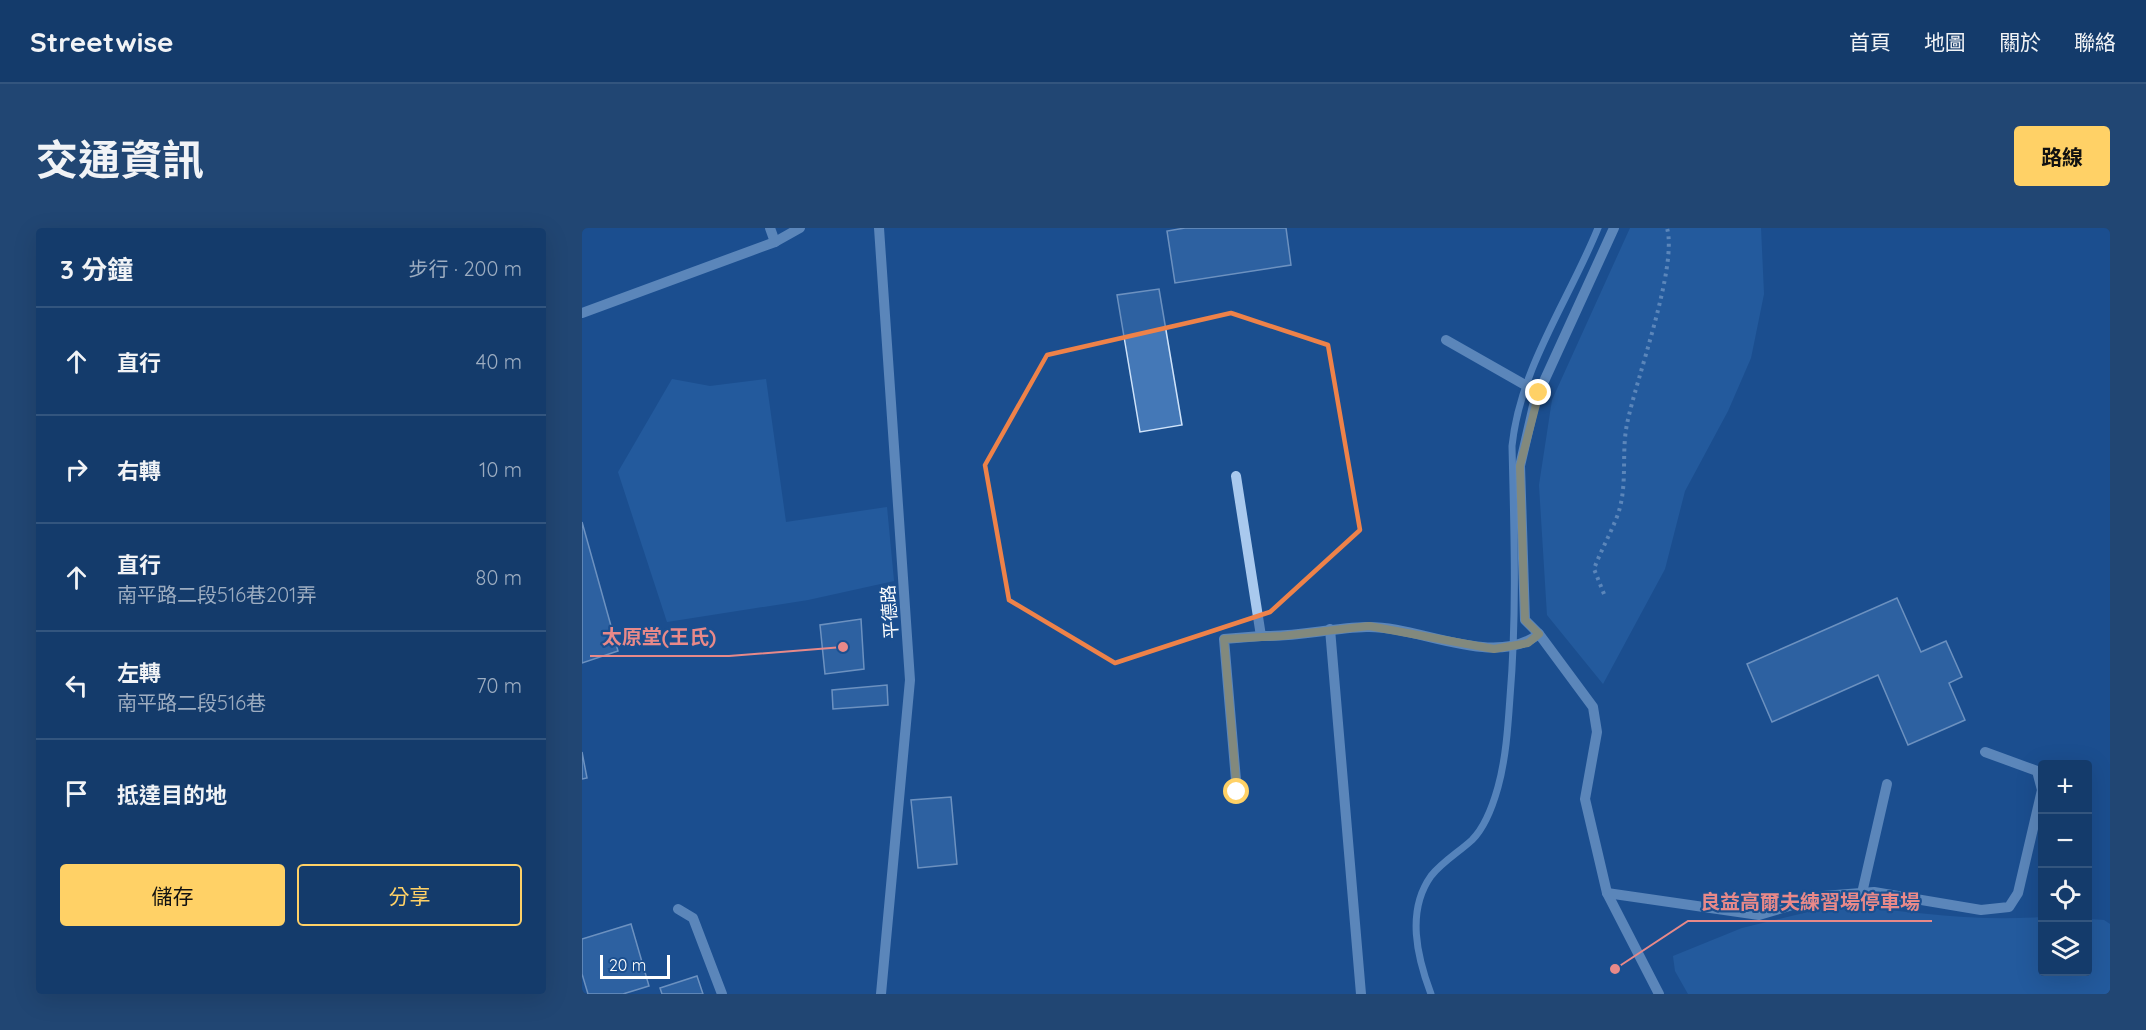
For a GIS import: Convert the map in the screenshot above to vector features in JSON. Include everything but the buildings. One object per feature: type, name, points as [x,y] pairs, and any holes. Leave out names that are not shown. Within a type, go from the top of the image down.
[{"type":"street","points":[[770,228],[775,242]]},
{"type":"street","points":[[582,313],[775,242],[800,228]]},
{"type":"street","name":"平德路","points":[[879,228],[910,680],[881,994]]},
{"type":"street","points":[[1614,228],[1538,392],[1520,466],[1525,620],[1539,634],[1593,707],[1597,732],[1585,799],[1607,893],[1659,994]]},
{"type":"street","points":[[1446,340],[1538,392]]},
{"type":"street","points":[[1236,476],[1262,636]]},
{"type":"street","points":[[1237,792],[1224,639],[1282,636],[1369,626],[1494,649],[1528,643],[1539,634]]},
{"type":"street","points":[[1330,629],[1361,994]]},
{"type":"street","points":[[1607,893],[1759,915],[1823,896],[1874,891],[1981,910],[2009,907],[2018,893],[2042,790],[2037,771],[1985,752]]},
{"type":"street","points":[[1862,893],[1887,784]]},
{"type":"street","points":[[678,909],[693,918],[722,994]]},
{"type":"path","points":[[1604,594],[1594,569],[1618,514],[1625,481],[1626,426],[1665,279],[1670,236],[1667,228]]},
{"type":"highlighted area","points":[[1231,313],[1328,345],[1360,530],[1270,612],[1115,663],[1009,600],[985,465],[1047,355]]},
{"type":"shaded area","points":[[1630,228],[1761,228],[1764,294],[1751,358],[1728,411],[1685,491],[1665,569],[1603,684],[1547,615],[1539,485],[1552,400]]},
{"type":"shaded area","points":[[672,379],[710,386],[766,379],[786,522],[887,507],[894,581],[808,600],[667,622],[618,472]]},
{"type":"shaded area","points":[[1841,904],[1967,917],[2038,917],[2038,976],[2092,976],[2092,919],[2104,920],[2110,924],[2110,994],[1688,994],[1675,971],[1673,956],[1742,928]]},
{"type":"waterway","points":[[1431,994],[1418,950],[1416,934],[1418,904],[1423,890],[1435,871],[1472,840],[1485,822],[1496,794],[1505,753],[1514,634],[1512,446],[1517,417],[1535,362],[1598,228]]},
{"type":"place","name":"太原堂(王氏)","points":[[843,647]]},
{"type":"place","name":"良益高爾夫練習場停車場","points":[[1615,969]]},
{"type":"route","points":[[1237,792],[1224,639],[1282,636],[1369,626],[1494,649],[1528,643],[1539,634],[1525,620],[1520,466],[1535,401],[1539,393]]}]
